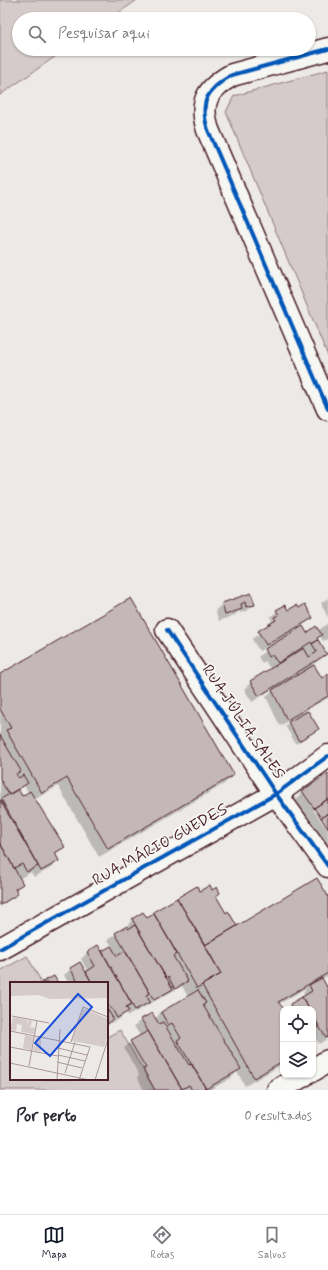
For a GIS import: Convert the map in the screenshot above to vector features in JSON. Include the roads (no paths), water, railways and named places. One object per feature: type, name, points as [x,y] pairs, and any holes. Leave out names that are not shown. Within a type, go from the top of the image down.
[{"type":"street","points":[[316,52],[328,49]]},
{"type":"street","points":[[302,56],[232,75],[218,83],[208,93],[204,105],[204,118],[328,409]]},
{"type":"street","name":"RUA JÚLIA SALES","points":[[167,630],[276,794],[328,866]]},
{"type":"street","name":"RUA MÁRIO GUEDES","points":[[0,949],[276,794],[328,756]]},
{"type":"street","points":[[316,1068],[328,1061]]},
{"type":"street","points":[[278,1090],[299,1078]]}]
